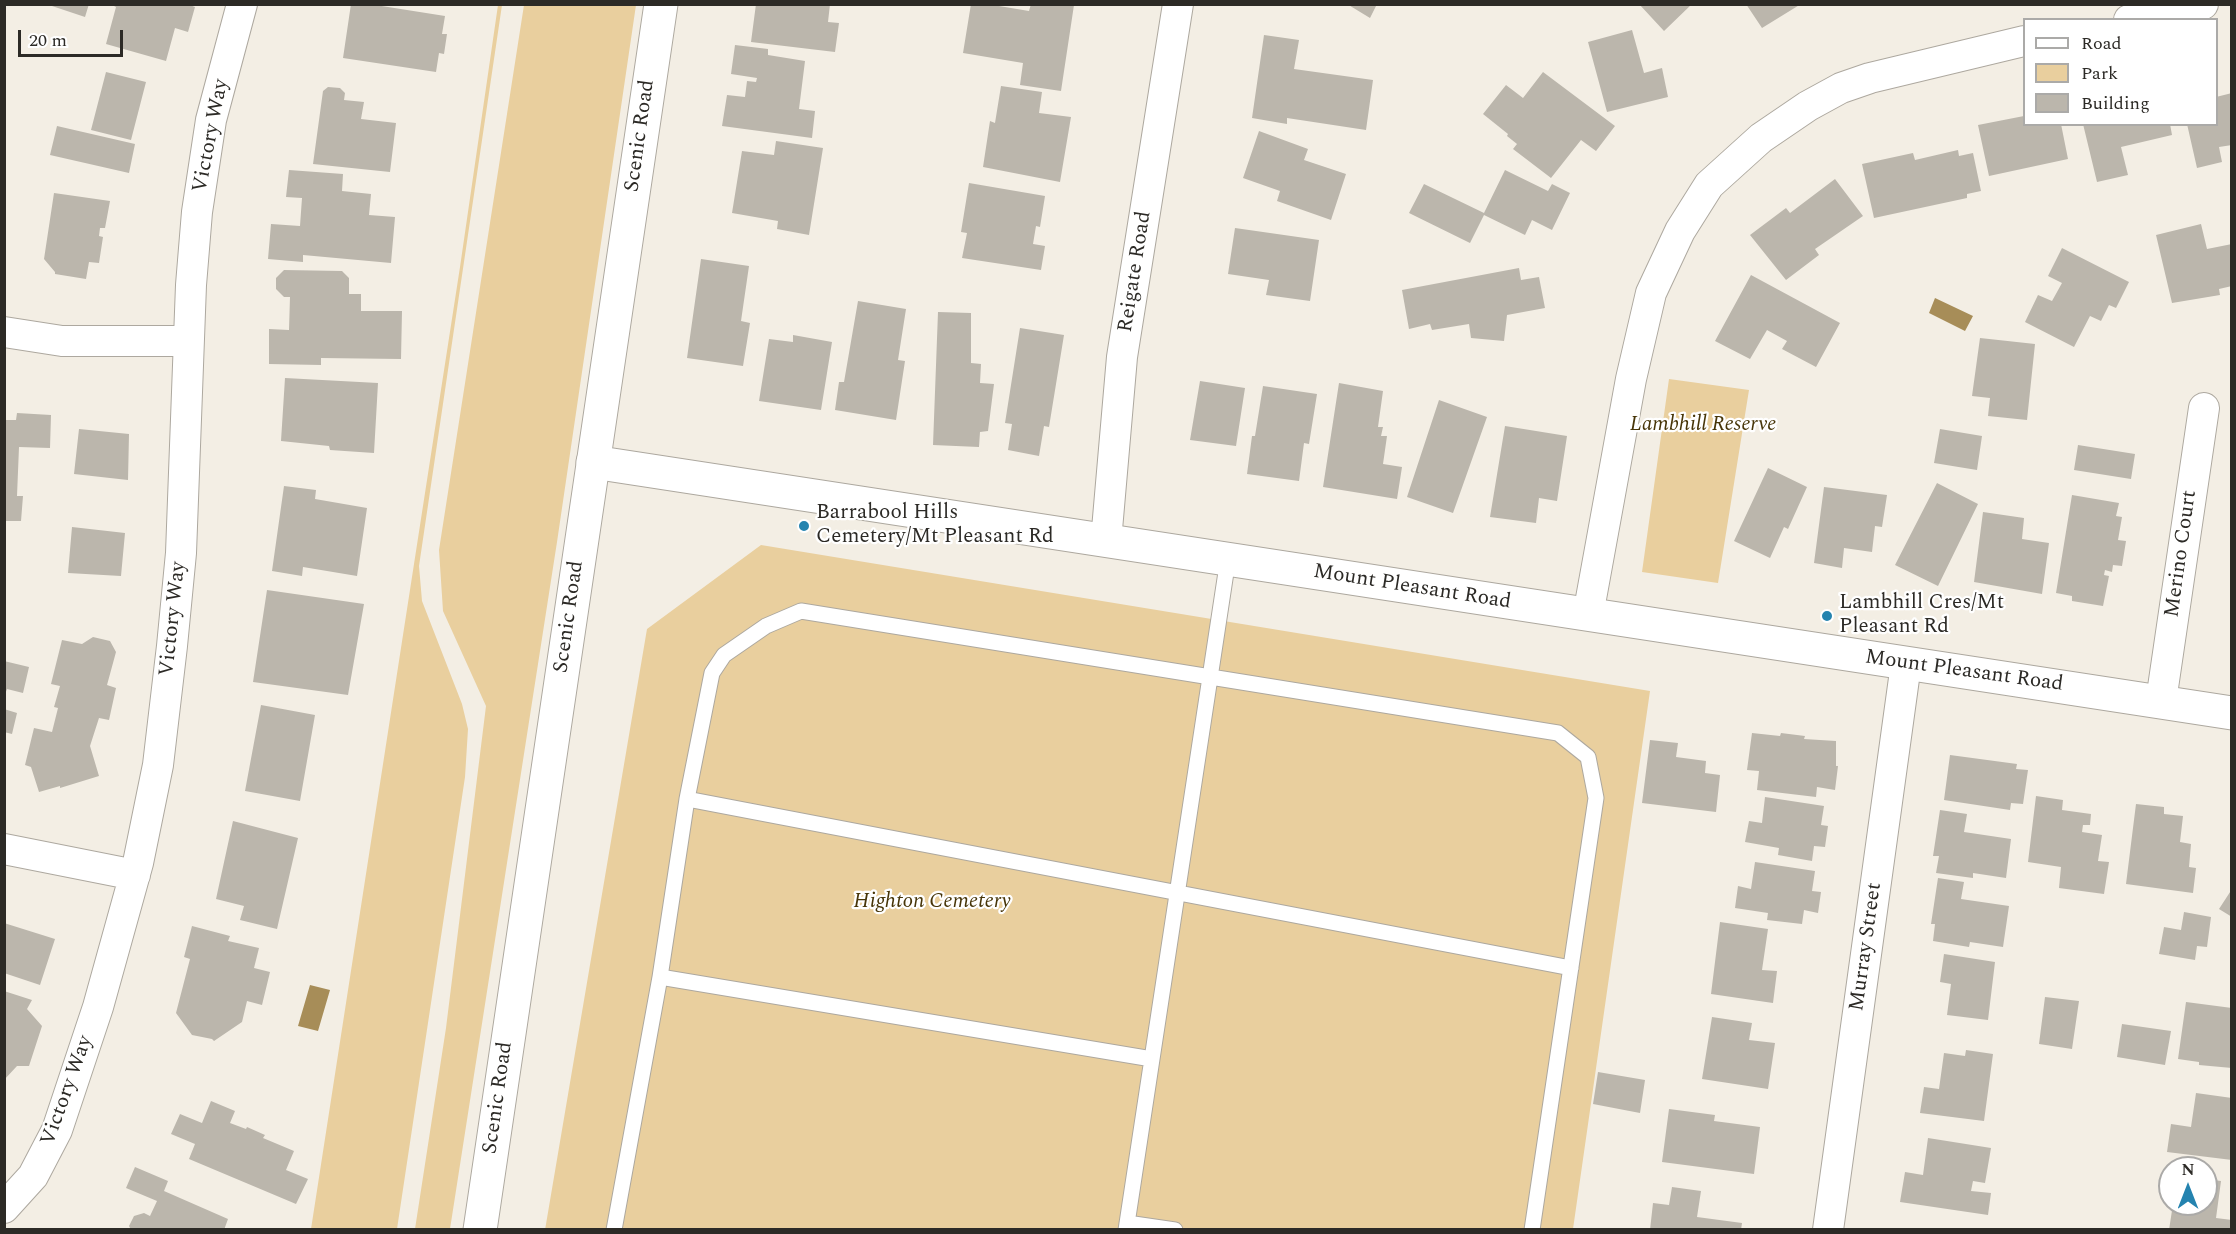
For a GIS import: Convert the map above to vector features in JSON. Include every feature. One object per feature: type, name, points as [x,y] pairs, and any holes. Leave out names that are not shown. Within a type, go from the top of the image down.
[{"type":"street","name":"Victory Way","points":[[4,1208],[33,1176],[57,1130],[98,1007],[135,875],[158,765],[181,554],[190,285],[197,212],[211,120],[242,4]]},
{"type":"street","name":"Scenic Road","points":[[480,1230],[661,4]]},
{"type":"street","name":"Reigate Road","points":[[1106,541],[1122,357],[1178,4]]},
{"type":"street","points":[[2138,18],[2203,4]]},
{"type":"street","points":[[1588,615],[1631,379],[1651,293],[1680,231],[1709,185],[1761,138],[1808,106],[1841,88],[1870,78],[2023,41]]},
{"type":"street","points":[[4,332],[62,341],[188,341]]},
{"type":"street","name":"Merino Court","points":[[2161,701],[2204,408]]},
{"type":"street","name":"Mount Pleasant Road","points":[[593,462],[2232,713]]},
{"type":"street","name":"Murray Street","points":[[1828,1230],[1906,664]]},
{"type":"street","points":[[4,849],[135,875]]},
{"type":"lane","points":[[1175,1230],[1126,1226],[1228,559]]},
{"type":"lane","points":[[614,1230],[660,977],[687,799],[712,673],[724,656],[766,626],[801,611],[1558,733],[1580,751],[1587,757],[1596,798],[1532,1230]]},
{"type":"lane","points":[[687,799],[1571,968]]},
{"type":"lane","points":[[660,977],[1152,1059]]},
{"type":"green space","points":[[498,5],[502,5],[419,566],[422,601],[462,704],[468,729],[465,777],[397,1229],[311,1229],[460,267]]},
{"type":"green space","points":[[524,5],[636,5],[557,542],[450,1229],[415,1229],[446,1028],[486,706],[443,611],[439,550]]},
{"type":"green space","name":"Lambhill Reserve","points":[[1669,379],[1749,390],[1718,583],[1642,572]]},
{"type":"green space","name":"Highton Cemetery","points":[[761,545],[1650,691],[1573,1229],[545,1230],[647,629]]},
{"type":"shaded area","points":[[1935,298],[1973,316],[1965,331],[1929,313]]},
{"type":"shaded area","points":[[310,985],[330,990],[318,1031],[298,1026]]},
{"type":"building","points":[[46,4],[89,4],[85,17]]},
{"type":"building","points":[[110,4],[187,4],[195,7],[188,32],[175,28],[166,61],[106,44],[116,7]]},
{"type":"building","points":[[351,4],[369,4],[445,16],[442,34],[447,34],[444,54],[439,53],[436,72],[343,58]]},
{"type":"building","points":[[756,4],[830,4],[828,22],[839,23],[835,52],[751,42]]},
{"type":"building","points":[[971,4],[987,4],[1029,11],[1031,4],[1074,5],[1061,91],[1020,85],[1023,63],[963,53]]},
{"type":"building","points":[[1347,4],[1377,4],[1370,18]]},
{"type":"building","points":[[1639,4],[1692,4],[1664,31]]},
{"type":"building","points":[[1746,4],[1801,4],[1762,28]]},
{"type":"building","points":[[1632,30],[1644,73],[1662,68],[1668,97],[1607,112],[1588,42]]},
{"type":"building","points":[[1264,35],[1299,40],[1294,69],[1373,80],[1366,130],[1287,118],[1287,124],[1252,118]]},
{"type":"building","points":[[735,45],[768,49],[768,55],[805,61],[799,109],[815,111],[812,138],[722,126],[727,95],[745,97],[747,81],[756,82],[757,78],[731,74]]},
{"type":"building","points":[[106,72],[146,82],[131,140],[91,130]]},
{"type":"building","points":[[1543,72],[1615,126],[1596,151],[1581,140],[1551,178],[1513,149],[1517,144],[1483,114],[1506,85],[1523,98]]},
{"type":"building","points":[[1001,86],[1042,92],[1039,113],[1071,117],[1060,182],[983,167],[990,121],[995,123]]},
{"type":"building","points":[[328,87],[340,88],[345,93],[344,100],[364,102],[361,119],[396,123],[390,172],[313,164],[323,91]]},
{"type":"building","points":[[2232,93],[2232,145],[2219,147],[2222,162],[2197,168],[2187,126],[2218,126],[2218,96]]},
{"type":"building","points":[[2023,116],[2023,126],[2061,126],[2068,159],[1989,176],[1978,125]]},
{"type":"building","points":[[57,126],[135,144],[129,173],[50,155]]},
{"type":"building","points":[[2083,126],[2170,126],[2172,135],[2121,147],[2128,175],[2097,182]]},
{"type":"building","points":[[1259,131],[1308,149],[1304,160],[1346,174],[1331,220],[1277,201],[1280,191],[1243,178]]},
{"type":"building","points":[[776,141],[823,148],[809,235],[777,229],[778,221],[732,213],[742,151],[774,155]]},
{"type":"building","points":[[1958,150],[1959,156],[1973,153],[1981,191],[1967,194],[1967,198],[1874,218],[1862,164],[1913,153],[1915,160]]},
{"type":"building","points":[[289,170],[343,174],[342,191],[371,194],[369,215],[395,217],[391,263],[303,255],[303,262],[268,259],[271,224],[300,226],[302,198],[286,197]]},
{"type":"building","points":[[1505,170],[1548,191],[1552,184],[1570,193],[1552,230],[1532,220],[1525,235],[1484,215],[1470,243],[1409,213],[1424,184],[1484,213]]},
{"type":"building","points":[[1835,179],[1863,216],[1815,249],[1819,255],[1786,280],[1750,235],[1786,208],[1790,213]]},
{"type":"building","points":[[969,183],[1045,196],[1040,227],[1036,226],[1033,244],[1045,246],[1041,270],[962,258],[967,233],[961,232]]},
{"type":"building","points":[[54,193],[110,201],[105,228],[100,228],[99,236],[103,237],[99,263],[89,262],[86,279],[55,274],[44,259]]},
{"type":"building","points":[[2201,224],[2207,249],[2232,244],[2232,286],[2219,289],[2220,295],[2172,303],[2156,235]]},
{"type":"building","points":[[1235,228],[1319,240],[1310,301],[1266,295],[1269,280],[1228,274]]},
{"type":"building","points":[[2062,248],[2129,282],[2116,308],[2109,305],[2101,321],[2090,316],[2074,347],[2025,322],[2038,295],[2052,301],[2062,283],[2048,276]]},
{"type":"building","points":[[701,259],[749,266],[741,321],[750,323],[743,366],[687,358]]},
{"type":"building","points":[[1519,268],[1521,280],[1539,277],[1545,308],[1507,315],[1504,341],[1471,338],[1469,324],[1432,330],[1430,324],[1409,329],[1402,290]]},
{"type":"building","points":[[284,270],[342,271],[349,278],[349,294],[361,294],[361,311],[402,311],[401,359],[321,358],[321,365],[269,364],[269,329],[289,330],[290,297],[284,297],[276,289],[276,278]]},
{"type":"building","points":[[1751,275],[1840,323],[1816,367],[1782,349],[1787,341],[1767,330],[1750,359],[1715,341]]},
{"type":"building","points":[[858,301],[906,309],[898,360],[905,361],[896,420],[835,410],[839,382],[844,382]]},
{"type":"building","points":[[938,312],[971,313],[971,363],[981,364],[980,383],[994,384],[988,431],[980,432],[979,447],[933,445]]},
{"type":"building","points":[[1020,328],[1064,335],[1049,427],[1044,426],[1039,456],[1008,450],[1012,424],[1005,423]]},
{"type":"building","points":[[793,335],[832,342],[821,410],[759,401],[769,339],[793,342]]},
{"type":"building","points":[[1980,338],[2035,344],[2027,420],[1988,416],[1990,398],[1972,396]]},
{"type":"building","points":[[285,378],[378,383],[374,453],[330,450],[329,446],[281,441]]},
{"type":"building","points":[[1200,381],[1245,388],[1236,446],[1190,440]]},
{"type":"building","points":[[1339,383],[1383,391],[1378,427],[1383,427],[1381,436],[1387,436],[1383,464],[1402,467],[1397,499],[1323,487]]},
{"type":"building","points":[[1263,386],[1317,394],[1309,444],[1304,443],[1299,481],[1247,474],[1252,436],[1255,436]]},
{"type":"building","points":[[1439,400],[1487,417],[1453,513],[1407,497]]},
{"type":"building","points":[[17,413],[51,415],[50,448],[19,447],[17,496],[23,496],[21,521],[4,521],[4,420],[16,420]]},
{"type":"building","points":[[1505,426],[1567,436],[1557,501],[1539,498],[1536,523],[1490,517]]},
{"type":"building","points":[[79,429],[129,434],[128,480],[74,474]]},
{"type":"building","points":[[1940,429],[1982,436],[1977,470],[1934,463]]},
{"type":"building","points":[[2078,445],[2135,454],[2131,479],[2074,470]]},
{"type":"building","points":[[1768,468],[1807,487],[1788,529],[1784,527],[1770,558],[1734,541]]},
{"type":"building","points":[[1937,483],[1978,504],[1938,586],[1895,565]]},
{"type":"building","points":[[284,486],[316,490],[315,499],[367,508],[357,576],[303,567],[302,576],[272,571]]},
{"type":"building","points":[[1824,487],[1887,495],[1882,527],[1875,526],[1872,552],[1844,548],[1842,568],[1814,563]]},
{"type":"building","points":[[2072,495],[2119,503],[2116,516],[2122,517],[2118,540],[2126,541],[2122,566],[2113,565],[2112,572],[2105,570],[2104,575],[2109,576],[2103,606],[2072,601],[2072,596],[2056,593]]},
{"type":"building","points":[[1983,512],[2024,518],[2022,539],[2049,543],[2042,594],[1974,582]]},
{"type":"building","points":[[72,527],[125,533],[121,576],[68,573]]},
{"type":"building","points":[[267,590],[364,604],[348,695],[253,682]]},
{"type":"building","points":[[93,637],[110,641],[116,652],[107,685],[116,688],[109,720],[99,718],[90,746],[99,776],[39,792],[31,767],[25,765],[34,728],[52,732],[58,708],[54,707],[60,686],[51,684],[62,640],[82,644]]},
{"type":"building","points":[[4,661],[29,667],[23,693],[7,689],[4,697]]},
{"type":"building","points":[[261,705],[315,715],[300,801],[245,791]]},
{"type":"building","points":[[4,709],[17,713],[12,734],[4,732]]},
{"type":"building","points":[[1752,733],[1780,736],[1781,733],[1805,736],[1804,739],[1836,741],[1836,766],[1838,766],[1835,790],[1817,787],[1816,797],[1757,790],[1759,771],[1747,770]]},
{"type":"building","points":[[1650,740],[1678,743],[1676,757],[1706,761],[1705,773],[1720,775],[1716,812],[1642,803]]},
{"type":"building","points":[[1950,755],[2017,764],[2016,769],[2028,770],[2023,804],[2011,803],[2010,810],[1944,800]]},
{"type":"building","points":[[2036,796],[2063,800],[2062,810],[2091,814],[2090,825],[2083,825],[2082,832],[2102,835],[2098,861],[2109,862],[2104,894],[2059,888],[2061,867],[2028,862]]},
{"type":"building","points":[[1765,797],[1824,806],[1821,825],[1828,826],[1825,847],[1814,846],[1812,861],[1778,855],[1779,848],[1745,842],[1749,821],[1762,823]]},
{"type":"building","points":[[2136,804],[2164,807],[2164,814],[2183,816],[2180,842],[2191,844],[2189,867],[2196,868],[2193,893],[2126,884]]},
{"type":"building","points":[[1940,810],[1967,814],[1964,832],[2011,839],[2006,878],[1973,873],[1973,878],[1936,873],[1939,856],[1933,856]]},
{"type":"building","points":[[233,821],[298,838],[277,929],[240,920],[244,906],[216,899]]},
{"type":"building","points":[[1755,862],[1815,871],[1812,891],[1821,892],[1818,913],[1804,910],[1802,924],[1767,920],[1768,913],[1735,908],[1738,886],[1751,889]]},
{"type":"building","points":[[1938,878],[1964,882],[1961,899],[2009,906],[2003,947],[1970,942],[1969,947],[1933,941],[1935,924],[1931,924]]},
{"type":"building","points":[[2232,889],[2232,917],[2219,909]]},
{"type":"building","points":[[2184,912],[2211,917],[2207,947],[2197,946],[2195,960],[2159,954],[2164,927],[2181,930]]},
{"type":"building","points":[[1720,922],[1768,929],[1762,970],[1777,971],[1773,1003],[1711,994]]},
{"type":"building","points":[[4,923],[55,939],[40,985],[4,973]]},
{"type":"building","points":[[192,926],[230,936],[228,941],[259,948],[254,968],[270,972],[262,1005],[247,1001],[242,1022],[214,1041],[192,1035],[176,1013],[190,959],[184,957]]},
{"type":"building","points":[[1944,954],[1995,962],[1988,1020],[1947,1015],[1951,984],[1940,982]]},
{"type":"building","points":[[4,991],[32,1000],[27,1009],[42,1026],[29,1066],[17,1066],[4,1080]]},
{"type":"building","points":[[2045,997],[2079,1001],[2072,1049],[2039,1044]]},
{"type":"building","points":[[2186,1002],[2232,1008],[2232,1068],[2199,1065],[2199,1062],[2178,1059]]},
{"type":"building","points":[[1712,1017],[1752,1023],[1749,1040],[1775,1043],[1768,1089],[1702,1079]]},
{"type":"building","points":[[2122,1024],[2171,1031],[2165,1065],[2117,1057]]},
{"type":"building","points":[[1966,1050],[1993,1054],[1984,1121],[1920,1113],[1924,1087],[1939,1089],[1944,1053],[1965,1056]]},
{"type":"building","points":[[1598,1072],[1645,1080],[1640,1113],[1593,1104]]},
{"type":"building","points":[[2196,1093],[2232,1098],[2232,1160],[2218,1158],[2218,1156],[2167,1152],[2171,1124],[2191,1127]]},
{"type":"building","points":[[211,1101],[235,1111],[230,1123],[246,1129],[247,1127],[265,1135],[263,1138],[294,1151],[286,1170],[308,1179],[296,1204],[189,1159],[195,1144],[171,1134],[180,1114],[202,1123]]},
{"type":"building","points":[[1669,1109],[1715,1115],[1714,1121],[1760,1127],[1754,1174],[1662,1162]]},
{"type":"building","points":[[1928,1138],[1991,1148],[1985,1183],[1973,1181],[1971,1191],[1991,1193],[1988,1215],[1900,1202],[1905,1172],[1923,1175]]},
{"type":"building","points":[[135,1167],[168,1181],[164,1191],[228,1219],[224,1230],[131,1230],[129,1226],[134,1216],[144,1213],[150,1216],[157,1201],[126,1188]]},
{"type":"building","points":[[2218,1181],[2221,1181],[2218,1203]]},
{"type":"building","points":[[1672,1187],[1701,1191],[1697,1217],[1742,1223],[1741,1230],[1650,1230],[1653,1203],[1669,1205]]},
{"type":"building","points":[[2171,1216],[2216,1216],[2216,1218],[2232,1220],[2232,1230],[2169,1230]]},
{"type":"place","name":"Barrabool Hills Cemetery/Mt Pleasant Rd","points":[[804,526]]},
{"type":"place","name":"Lambhill Cres/Mt Pleasant Rd","points":[[1827,616]]}]
